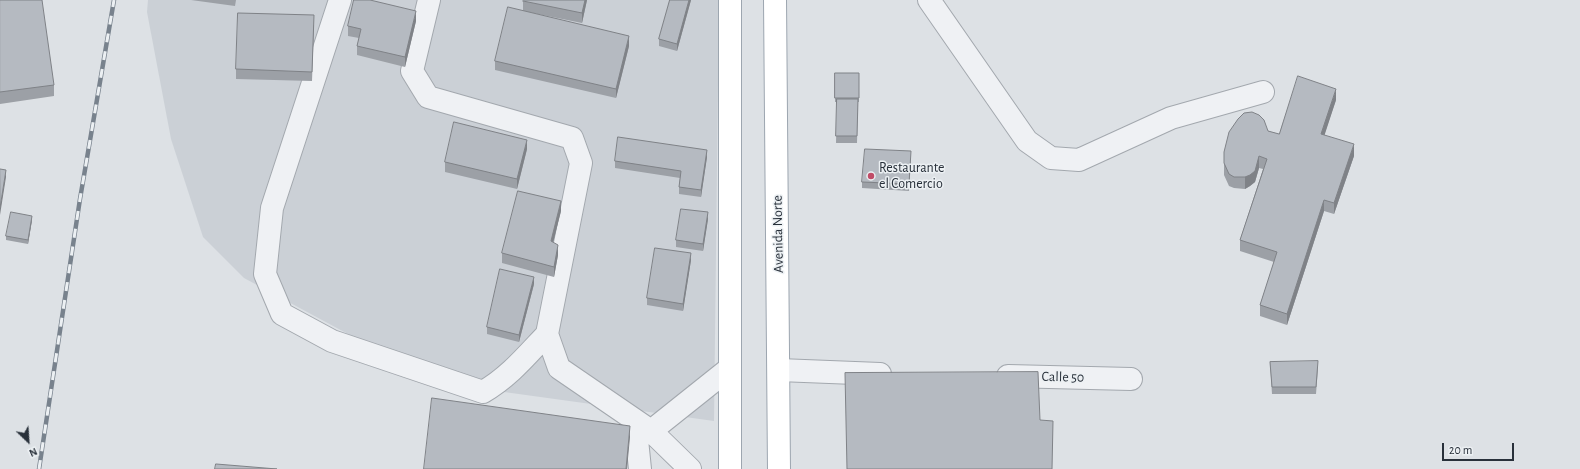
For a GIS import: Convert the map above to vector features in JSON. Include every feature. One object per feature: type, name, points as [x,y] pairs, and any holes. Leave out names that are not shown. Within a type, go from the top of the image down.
[{"type":"main road","points":[[730,0],[730,469]]},
{"type":"main road","name":"Avenida Norte","points":[[775,0],[779,469]]},
{"type":"lane","points":[[340,0],[272,208],[265,274],[282,314],[332,341],[482,392],[498,384],[547,334]]},
{"type":"lane","points":[[429,0],[412,71],[428,97],[572,138],[581,163],[547,334],[559,368],[643,425],[690,469]]},
{"type":"lane","points":[[929,0],[1027,140],[1050,158],[1079,160],[1171,118],[1262,92]]},
{"type":"lane","points":[[643,425],[730,368]]},
{"type":"lane","points":[[779,370],[896,374]]},
{"type":"lane","name":"Calle 50","points":[[990,376],[1131,379]]},
{"type":"lane","points":[[640,469],[643,425]]},
{"type":"shaded area","points":[[148,0],[719,0],[714,421],[439,383],[244,278],[203,237],[171,139],[147,12]]},
{"type":"building","points":[[0,0],[42,0],[54,85],[0,92]]},
{"type":"building","points":[[354,0],[370,0],[416,11],[405,57],[357,46],[361,29],[348,26]]},
{"type":"building","points":[[585,0],[582,13],[523,1]]},
{"type":"building","points":[[670,0],[689,0],[677,44],[659,39]]},
{"type":"building","points":[[508,7],[629,36],[616,89],[495,61]]},
{"type":"building","points":[[238,13],[314,15],[312,72],[236,69]]},
{"type":"building","points":[[835,73],[859,73],[859,98],[835,98]]},
{"type":"building","points":[[1298,76],[1336,89],[1321,134],[1354,144],[1334,203],[1324,200],[1287,314],[1260,305],[1277,252],[1240,240],[1267,159],[1259,156],[1255,171],[1245,177],[1234,177],[1229,174],[1224,163],[1224,152],[1229,132],[1244,113],[1252,112],[1259,115],[1264,120],[1268,131],[1279,134]]},
{"type":"building","points":[[837,99],[858,99],[857,136],[836,136]]},
{"type":"building","points":[[454,122],[527,140],[517,179],[445,162]]},
{"type":"building","points":[[618,137],[707,150],[701,190],[679,187],[681,171],[615,161]]},
{"type":"building","points":[[865,149],[911,151],[909,184],[862,182]]},
{"type":"building","points":[[0,169],[6,170],[0,208]]},
{"type":"building","points":[[518,191],[561,201],[551,241],[558,245],[554,267],[502,253]]},
{"type":"building","points":[[681,209],[708,212],[703,244],[676,240]]},
{"type":"building","points":[[11,212],[32,216],[28,240],[6,236]]},
{"type":"building","points":[[655,248],[691,253],[683,304],[647,298]]},
{"type":"building","points":[[500,269],[534,277],[519,335],[487,327]]},
{"type":"building","points":[[1318,361],[1316,387],[1272,387],[1270,362]]},
{"type":"building","points":[[1038,372],[1040,420],[1053,421],[1052,469],[847,469],[845,373]]},
{"type":"building","points":[[432,398],[630,426],[626,469],[424,469]]},
{"type":"building","points":[[216,464],[277,469],[215,469]]},
{"type":"railway","points":[[39,469],[80,199],[114,0]]},
{"type":"place","name":"Restaurante el Comercio","points":[[871,176]]}]
